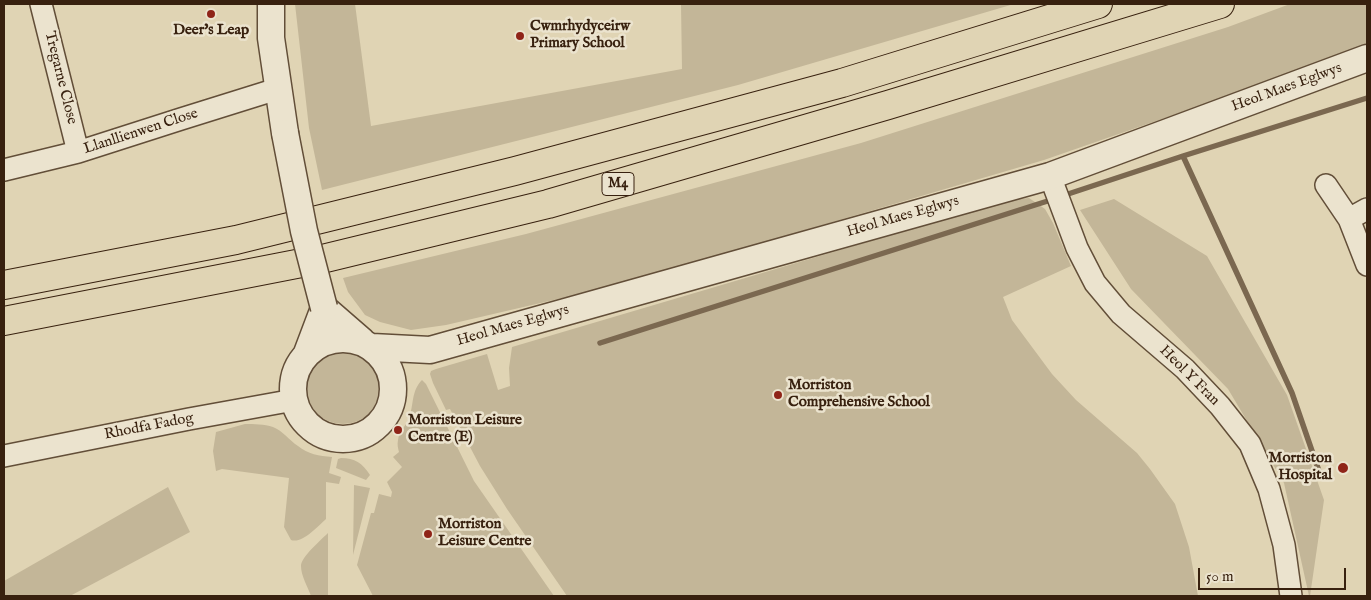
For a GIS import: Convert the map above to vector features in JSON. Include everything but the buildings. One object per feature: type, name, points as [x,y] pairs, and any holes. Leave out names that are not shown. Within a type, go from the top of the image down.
[{"type":"highway","points":[[4,285],[236,240],[515,171],[842,83],[1098,4]]},
{"type":"highway","name":"M4","points":[[4,321],[322,259],[548,204],[888,105],[1220,4]]},
{"type":"street","name":"Tregarne Close","points":[[41,4],[78,152]]},
{"type":"street","points":[[271,4],[270,38],[277,90],[304,231],[324,308],[381,354],[388,364],[394,386],[390,409],[384,419],[366,433],[346,439],[324,435],[315,430],[300,414],[294,400]]},
{"type":"street","name":"Heol Maes Eglwys","points":[[294,400],[293,383],[300,362],[317,346],[327,341],[350,338],[367,344],[430,350],[1050,176],[1367,58]]},
{"type":"street","name":"Llanllienwen Close","points":[[4,170],[78,152],[277,90]]},
{"type":"street","name":"Heol Y Fran","points":[[1050,176],[1077,248],[1096,283],[1121,314],[1186,369],[1220,406],[1250,444],[1269,489],[1284,545],[1292,596]]},
{"type":"street","points":[[1326,185],[1358,214],[1367,265]]},
{"type":"street","name":"Heol Maes Eglwys","points":[[308,353],[324,308]]},
{"type":"street","name":"Heol Maes Eglwys","points":[[394,386],[430,350]]},
{"type":"street","name":"Rhodfa Fadog","points":[[4,456],[294,400]]},
{"type":"shaded area","points":[[295,4],[355,4],[371,126],[682,69],[681,4],[1014,4],[738,85],[322,190],[309,128]]},
{"type":"shaded area","points":[[1290,4],[1367,4],[1367,45],[1044,160],[618,285],[446,325],[411,330],[380,322],[365,315],[348,292],[343,278],[526,234],[861,143],[1228,27]]},
{"type":"shaded area","name":"Morriston Comprehensive School","points":[[1029,198],[1045,209],[1071,266],[1003,297],[1012,320],[1052,374],[1076,400],[1137,453],[1175,504],[1189,547],[1198,596],[567,596],[480,466],[450,409],[446,410],[430,374],[431,371],[436,369],[487,354],[498,390],[510,386],[509,368],[512,347],[1009,200]]},
{"type":"shaded area","points":[[1114,199],[1207,256],[1287,395],[1324,500],[1310,596],[1284,483],[1228,389],[1131,289],[1080,210]]},
{"type":"shaded area","points":[[343,350],[357,353],[369,361],[377,373],[380,387],[377,401],[369,413],[357,421],[343,424],[329,421],[317,413],[309,401],[306,387],[309,373],[317,361],[329,353]]},
{"type":"shaded area","name":"Morriston Leisure Centre","points":[[422,380],[426,384],[474,481],[554,596],[373,596],[357,565],[371,513],[374,513],[379,494],[391,497],[392,492],[387,482],[402,467],[393,457],[399,452],[399,437],[411,413],[414,393]]},
{"type":"shaded area","points":[[245,424],[273,427],[306,451],[332,457],[329,473],[341,477],[339,484],[326,482],[326,519],[300,540],[291,540],[284,527],[289,478],[222,469],[216,471],[213,451],[216,432]]},
{"type":"shaded area","points":[[338,459],[358,462],[370,475],[366,480],[336,468]]},
{"type":"shaded area","points":[[354,485],[370,488],[353,555]]},
{"type":"shaded area","points":[[168,487],[190,532],[70,596],[4,596],[4,581]]},
{"type":"shaded area","points":[[328,533],[328,596],[311,596],[302,574],[302,562]]},
{"type":"waterway","points":[[1062,196],[1367,98]]},
{"type":"waterway","points":[[1183,156],[1292,393],[1321,477]]},
{"type":"waterway","points":[[600,343],[1054,199]]},
{"type":"place","name":"Deer's Leap","points":[[211,14]]},
{"type":"place","name":"Cwmrhydyceirw Primary School","points":[[520,36]]},
{"type":"place","name":"Morriston Comprehensive School","points":[[778,395]]},
{"type":"place","name":"Morriston Leisure Centre (E)","points":[[398,430]]},
{"type":"place","name":"Morriston Hospital","points":[[1343,468]]},
{"type":"place","name":"Morriston Leisure Centre","points":[[428,534]]}]
